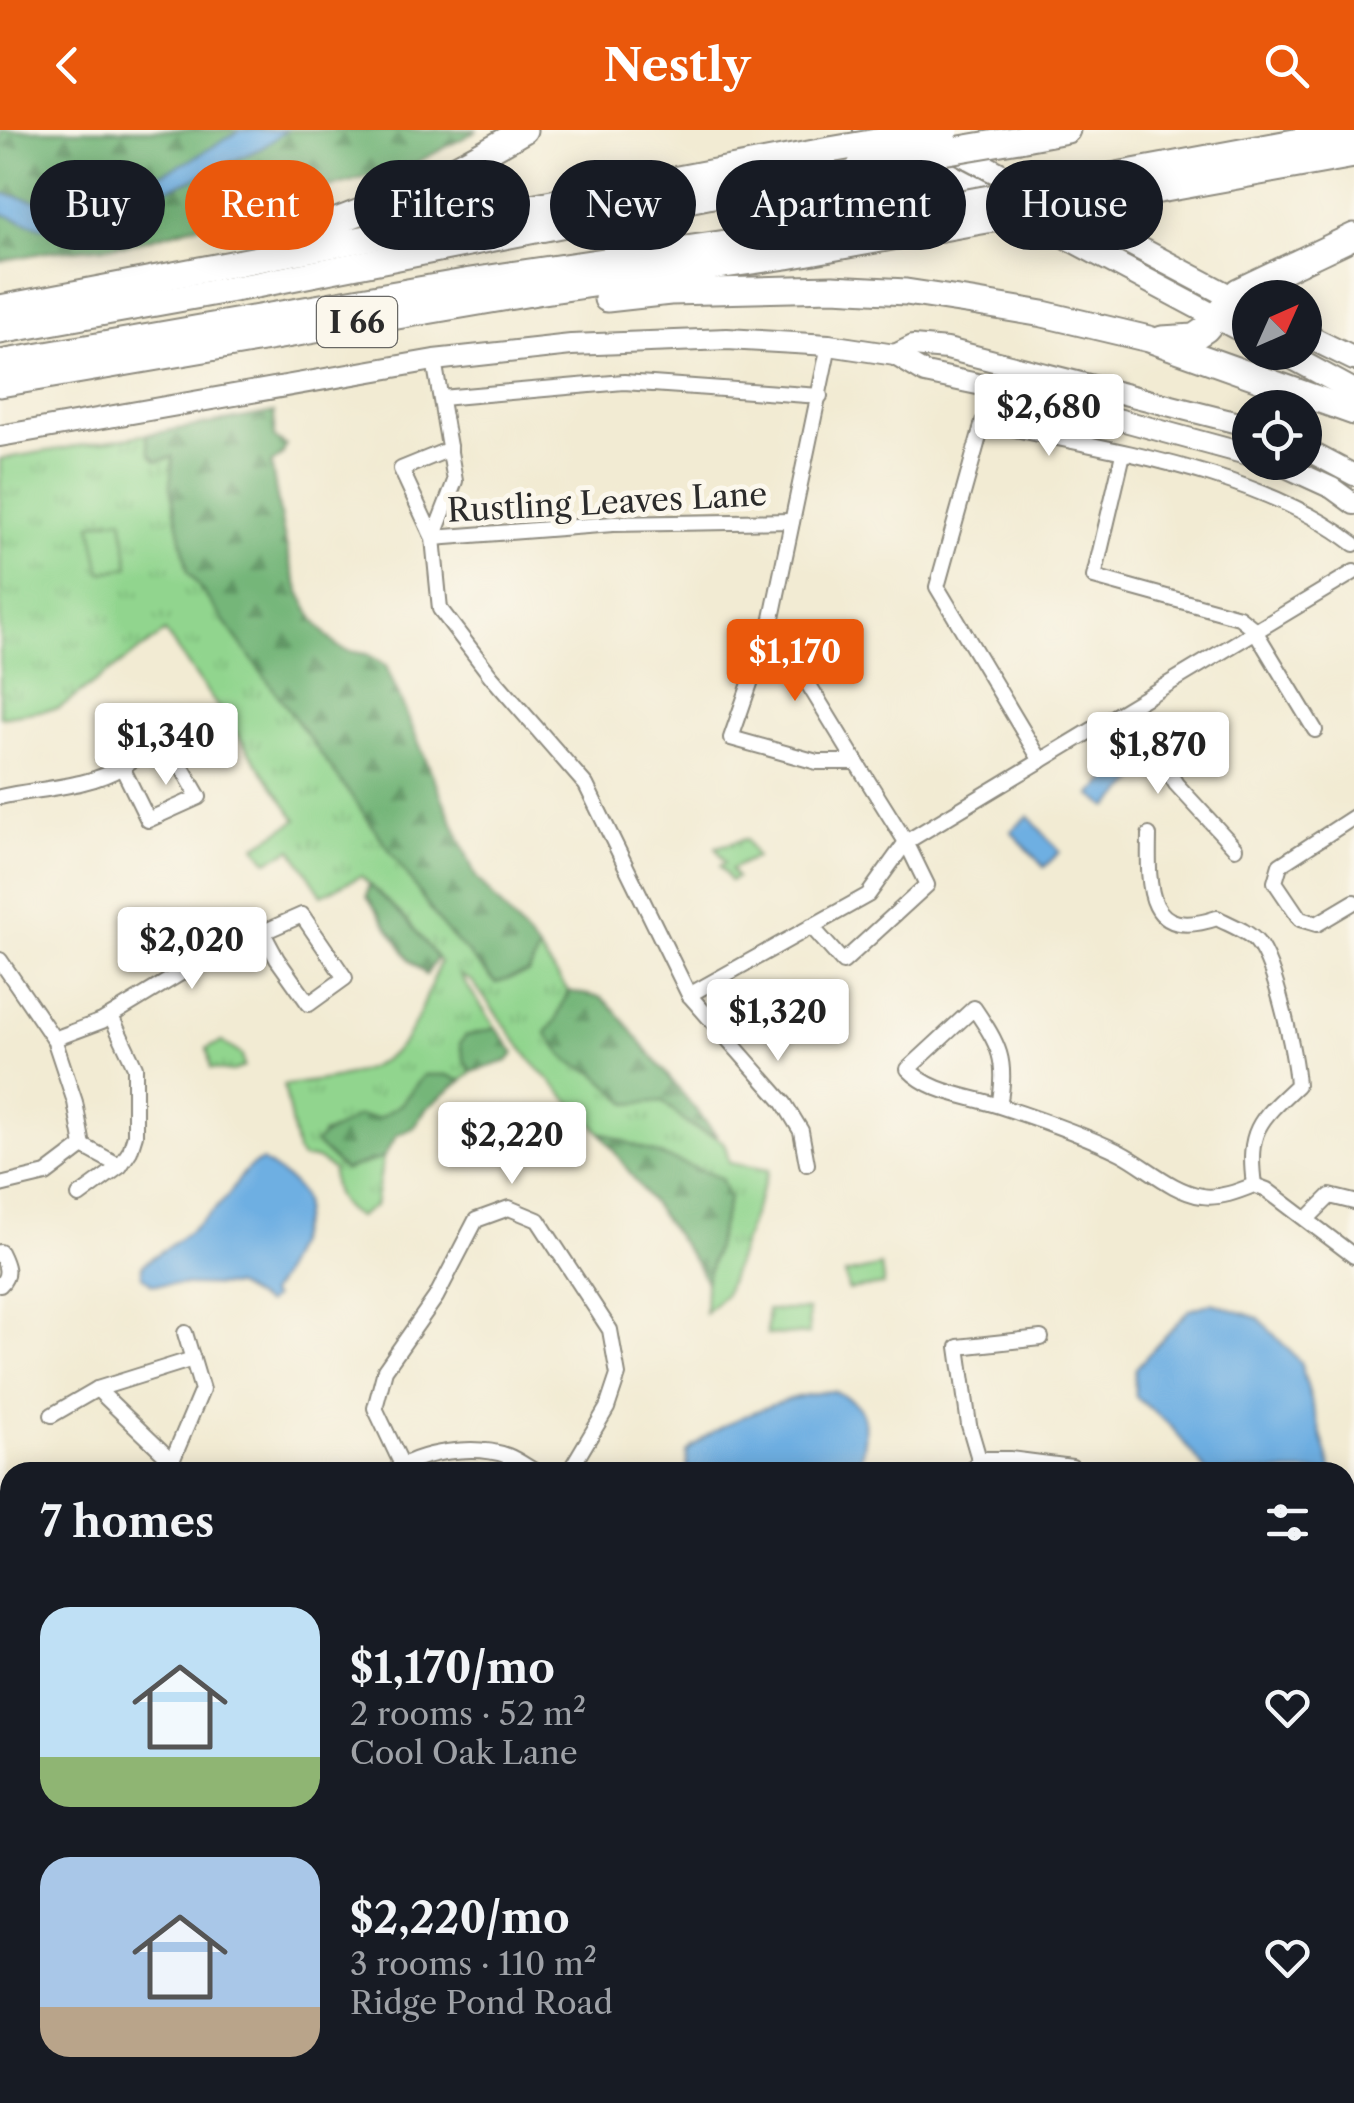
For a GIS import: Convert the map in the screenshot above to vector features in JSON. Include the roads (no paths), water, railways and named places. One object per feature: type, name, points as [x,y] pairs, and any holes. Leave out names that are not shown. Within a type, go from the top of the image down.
[{"type":"highway","points":[[92,291],[305,233],[371,209],[428,184],[524,130]]},
{"type":"highway","name":"I 66","points":[[0,308],[926,130]]},
{"type":"highway","points":[[0,331],[1067,130]]},
{"type":"highway","points":[[0,362],[470,281],[817,229],[1354,131]]},
{"type":"highway","name":"I 66","points":[[0,384],[538,292],[787,256],[1354,156]]},
{"type":"highway","points":[[1278,280],[1354,236]]},
{"type":"highway","points":[[538,292],[585,301],[724,291],[834,288],[906,292],[1043,314],[1149,339],[1354,412]]},
{"type":"highway","points":[[1149,339],[1194,337],[1232,307]]},
{"type":"main road","points":[[865,130],[1232,307]]},
{"type":"main road","points":[[926,130],[1232,307]]},
{"type":"main road","points":[[1322,343],[1354,359]]},
{"type":"main road","points":[[1315,370],[1354,389]]},
{"type":"street","points":[[0,436],[434,360],[654,340],[829,344],[895,355],[925,373],[1052,401],[1232,450]]},
{"type":"street","points":[[829,344],[772,623],[730,738],[817,762],[856,762]]},
{"type":"street","points":[[895,355],[914,346],[946,349],[1232,421]]},
{"type":"street","points":[[434,360],[454,481],[434,538],[440,609],[491,676],[586,786],[688,994],[784,1103],[801,1131],[807,1164]]},
{"type":"street","points":[[1044,436],[1056,377]]},
{"type":"street","points":[[441,398],[624,382],[820,396]]},
{"type":"street","points":[[1041,761],[937,587],[984,422],[1206,474],[1291,505],[1354,544]]},
{"type":"street","name":"Rustling Leaves Lane","points":[[450,449],[401,469],[434,538],[613,524],[792,521]]},
{"type":"street","points":[[1123,454],[1094,577],[1239,617],[1254,630],[1316,730]]},
{"type":"street","points":[[1322,459],[1354,475]]},
{"type":"street","points":[[1314,480],[1354,504]]},
{"type":"street","points":[[688,994],[868,895],[906,842],[1354,572]]},
{"type":"street","points":[[772,623],[906,842],[928,886],[843,962],[812,926]]},
{"type":"street","points":[[1130,709],[1176,784],[1235,848]]},
{"type":"street","points":[[0,796],[84,782],[122,767],[164,738],[199,797],[148,820],[122,767]]},
{"type":"street","points":[[1354,817],[1280,864],[1274,882],[1300,919],[1317,924],[1354,902]]},
{"type":"street","points":[[1149,836],[1148,890],[1154,906],[1168,920],[1186,924],[1217,918],[1255,939],[1266,955],[1295,1060],[1297,1086],[1272,1108],[1250,1148],[1254,1184]]},
{"type":"street","points":[[54,1039],[112,1016],[209,956],[262,931],[302,915],[345,978],[309,1004],[262,931]]},
{"type":"street","points":[[0,960],[54,1039],[75,1102],[83,1146]]},
{"type":"street","points":[[1000,1106],[1002,1056],[993,1034],[974,1008],[908,1070],[923,1084],[1000,1106],[1120,1153],[1202,1196],[1223,1195],[1254,1184]]},
{"type":"street","points":[[79,1196],[120,1166],[135,1135],[136,1067],[112,1016]]},
{"type":"street","points":[[83,1146],[120,1166]]},
{"type":"street","points":[[0,1185],[46,1174],[83,1146]]},
{"type":"street","points":[[1254,1184],[1354,1256]]},
{"type":"street","points":[[1307,1219],[1330,1196],[1354,1202]]},
{"type":"street","points":[[395,1462],[375,1408],[385,1370],[436,1297],[476,1220],[508,1208],[538,1220],[610,1330],[618,1375],[607,1408],[575,1462]]},
{"type":"street","points":[[0,1252],[7,1268],[0,1285]]},
{"type":"street","points":[[97,1389],[172,1461],[202,1390],[185,1333]]},
{"type":"street","points":[[975,1462],[958,1347],[1041,1338]]},
{"type":"street","points":[[52,1415],[97,1389],[193,1359]]},
{"type":"street","points":[[419,1462],[446,1453],[488,1450],[520,1462]]},
{"type":"street","points":[[995,1462],[1010,1459],[1033,1462]]},
{"type":"water","points":[[241,130],[287,130],[236,160],[191,160]]},
{"type":"water","points":[[185,163],[185,183],[165,189],[165,172]]},
{"type":"water","points":[[0,193],[30,199],[30,224],[0,213]]},
{"type":"water","points":[[1127,771],[1136,781],[1108,807],[1091,795],[1111,776],[1115,779]]},
{"type":"water","points":[[1028,816],[1060,852],[1044,867],[1011,831]]},
{"type":"water","points":[[262,1161],[298,1189],[304,1208],[291,1252],[269,1294],[273,1298],[266,1304],[235,1286],[152,1284],[142,1276],[142,1266],[203,1220],[246,1170]]},
{"type":"water","points":[[1212,1303],[1258,1318],[1300,1362],[1329,1462],[1199,1462],[1170,1425],[1136,1397],[1136,1368],[1189,1310]]},
{"type":"water","points":[[833,1391],[856,1405],[862,1414],[865,1434],[861,1462],[687,1462],[687,1452],[735,1420]]}]
